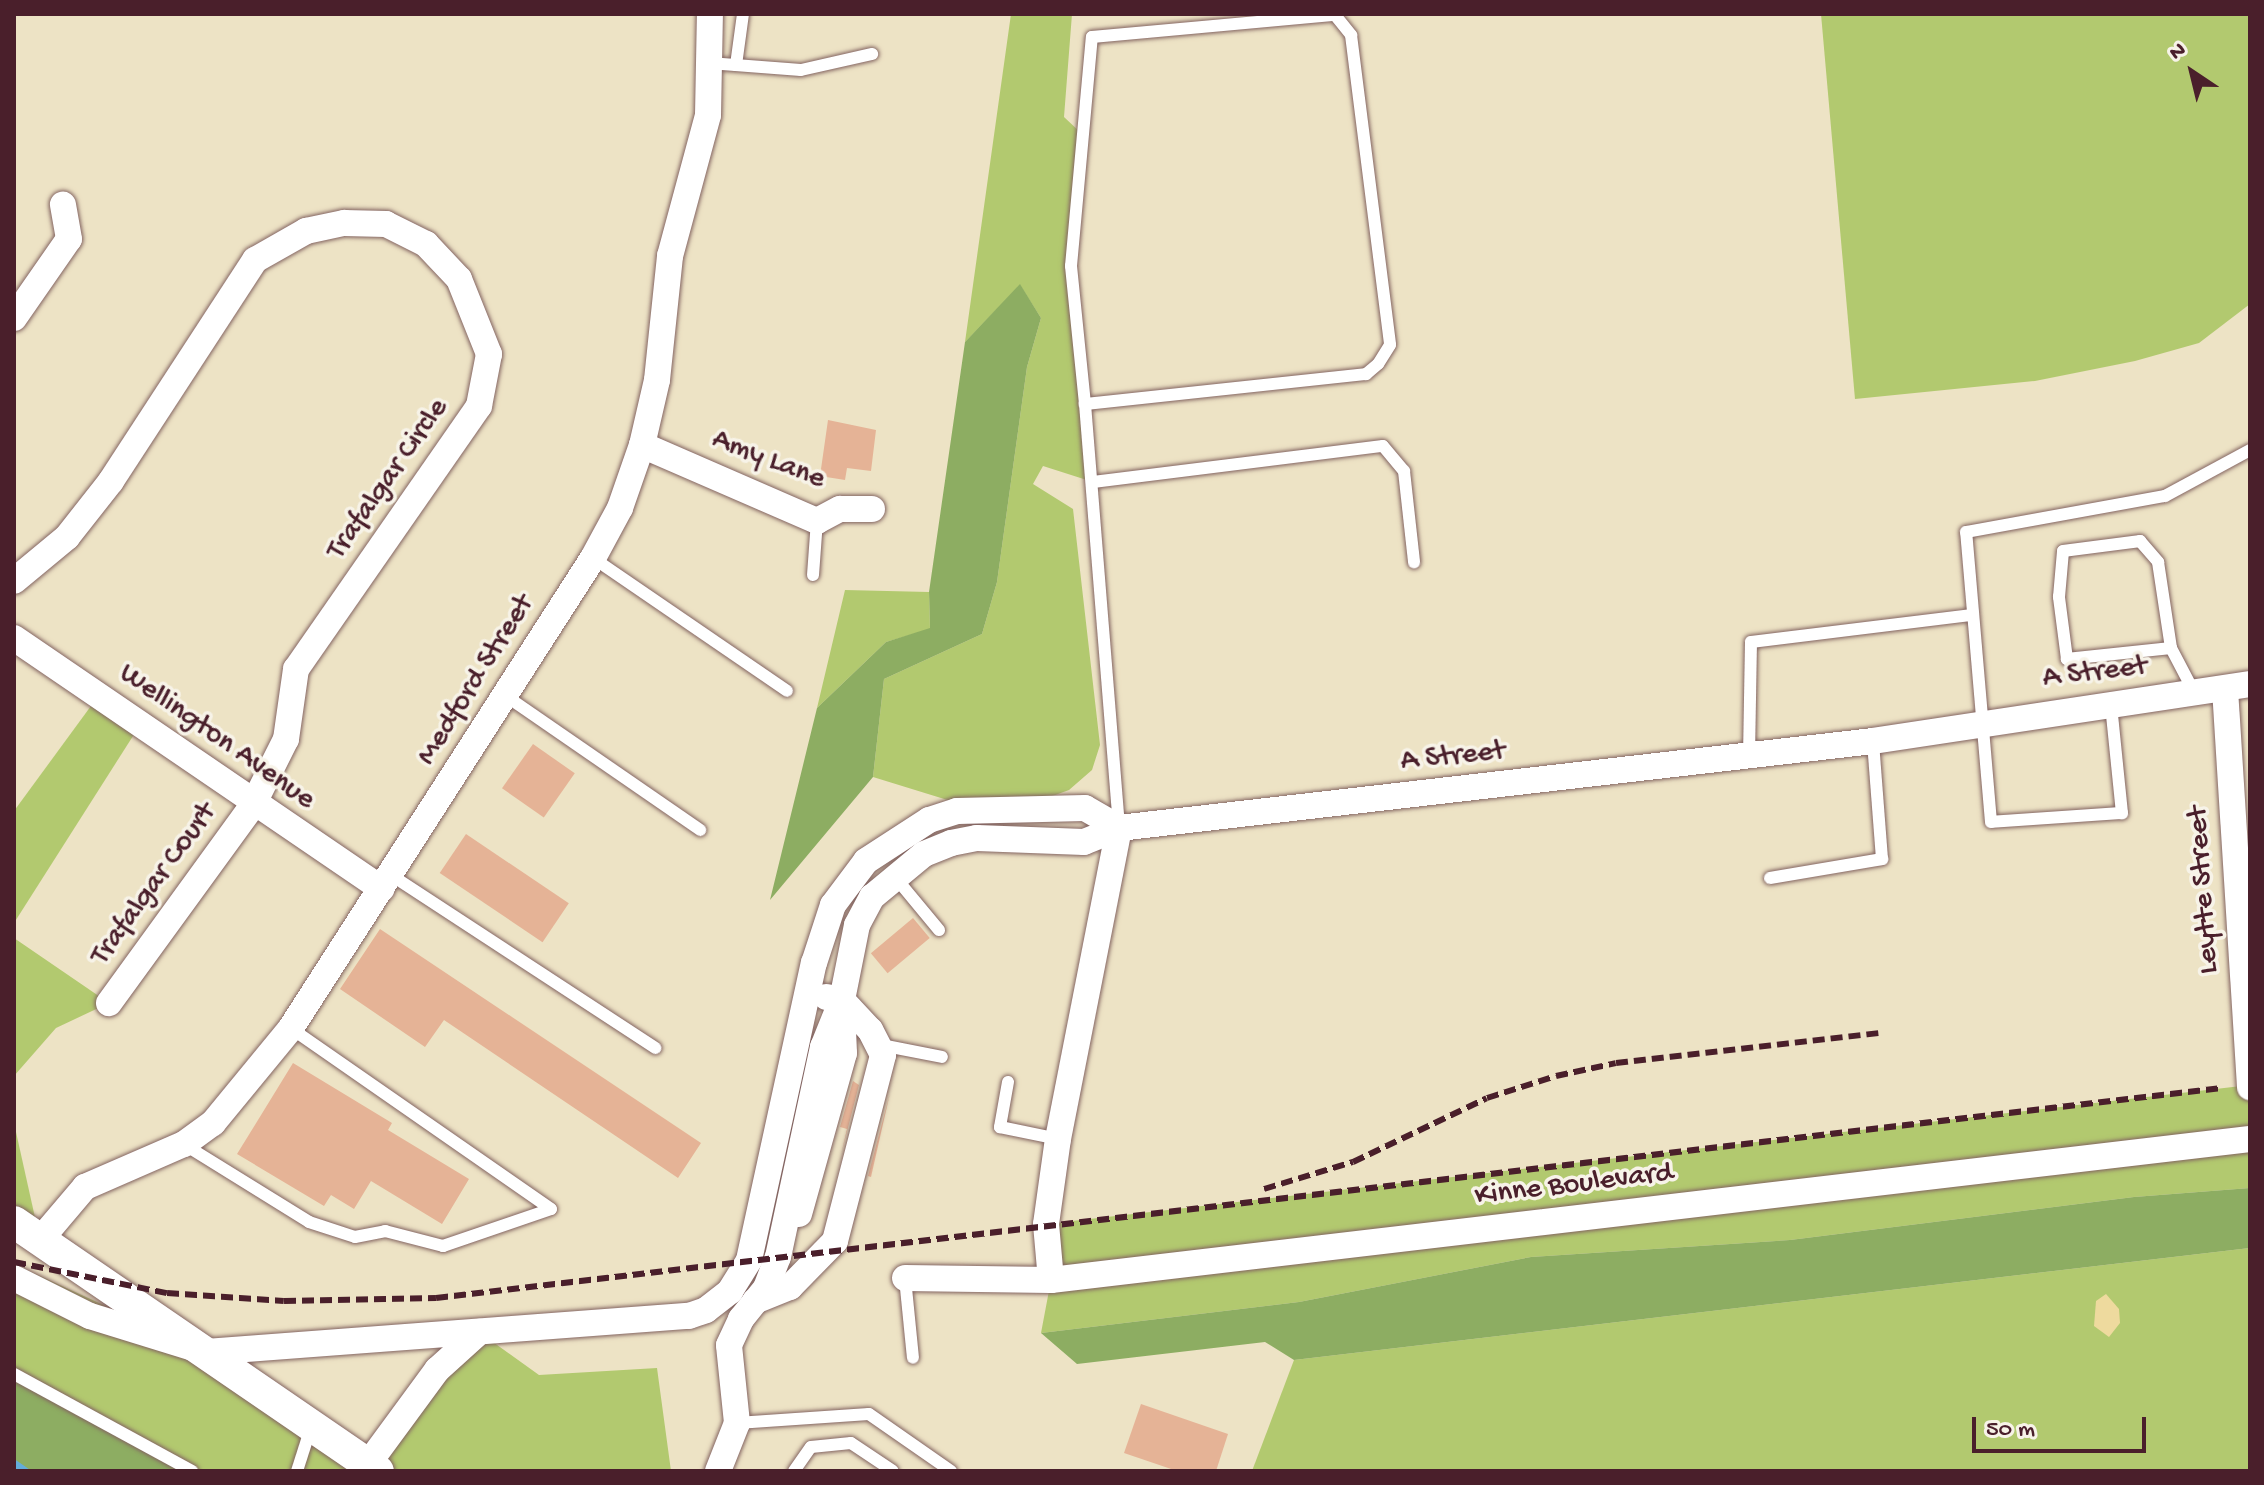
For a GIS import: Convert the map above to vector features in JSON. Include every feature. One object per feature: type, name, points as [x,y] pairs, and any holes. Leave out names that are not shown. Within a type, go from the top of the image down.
[{"type":"street","name":"Medford Street","points":[[27,1231],[85,1187],[184,1144],[213,1123],[291,1028],[593,558],[620,508],[642,445],[657,380],[670,256],[708,115],[710,14]]},
{"type":"street","points":[[14,318],[69,239],[63,205]]},
{"type":"street","name":"Trafalgar Circle","points":[[14,581],[67,537],[111,481],[255,260],[306,231],[344,223],[386,224],[426,244],[459,279],[489,354],[479,406],[296,669],[286,739],[253,805]]},
{"type":"street","name":"Amy Lane","points":[[642,445],[817,521],[840,509],[872,509]]},
{"type":"street","name":"Wellington Avenue","points":[[14,638],[253,805],[387,882]]},
{"type":"street","name":"A Street","points":[[781,1218],[823,1047],[842,1000],[857,925],[872,897],[895,876],[951,843],[977,838],[1084,842],[1119,828],[1873,741],[2238,687]]},
{"type":"street","name":"Leytte Street","points":[[2238,687],[2250,1087]]},
{"type":"street","name":"Trafalgar Court","points":[[109,1003],[253,805]]},
{"type":"street","points":[[718,1471],[737,1423],[729,1345],[778,1257],[808,995],[833,905],[877,850],[929,820],[994,807],[1085,808],[1119,828],[1058,1139],[1046,1224],[1051,1280]]},
{"type":"street","points":[[755,1301],[790,1287],[814,1267],[840,1228],[881,1045],[842,1000],[808,995]]},
{"type":"street","name":"Kinne Boulevard","points":[[905,1278],[1051,1280],[2250,1139]]},
{"type":"street","points":[[781,1218],[840,1228]]},
{"type":"street","points":[[14,1278],[90,1316],[206,1352],[689,1316],[706,1310],[736,1281],[781,1218]]},
{"type":"street","points":[[27,1231],[373,1468],[437,1370],[479,1332]]},
{"type":"lane","points":[[736,65],[743,14]]},
{"type":"lane","points":[[1085,404],[1366,374],[1378,364],[1390,345],[1351,35],[1335,15],[1092,37],[1071,266],[1085,404],[1093,482],[1119,828]]},
{"type":"lane","points":[[709,63],[801,70],[872,54]]},
{"type":"lane","points":[[1093,482],[1383,446],[1404,471],[1414,562]]},
{"type":"lane","points":[[2111,705],[2122,813],[1991,822],[1980,725],[1966,532],[2165,496],[2250,450]]},
{"type":"lane","points":[[813,575],[817,521]]},
{"type":"lane","points":[[2171,648],[2067,659],[2059,597],[2063,551],[2140,541],[2158,562],[2171,648],[2195,694]]},
{"type":"lane","points":[[593,558],[787,691]]},
{"type":"lane","points":[[1749,756],[1751,642],[1972,615]]},
{"type":"lane","points":[[506,696],[700,830]]},
{"type":"lane","points":[[1770,878],[1882,859],[1873,741]]},
{"type":"lane","points":[[895,876],[939,930]]},
{"type":"lane","points":[[387,882],[655,1048]]},
{"type":"lane","points":[[184,1144],[309,1222],[355,1237],[385,1231],[443,1246],[551,1209],[291,1028]]},
{"type":"lane","points":[[881,1045],[942,1057]]},
{"type":"lane","points":[[1008,1082],[1000,1127],[1058,1139]]},
{"type":"lane","points":[[905,1278],[913,1358]]},
{"type":"lane","points":[[14,1374],[192,1471]]},
{"type":"lane","points":[[737,1423],[869,1414],[951,1471]]},
{"type":"lane","points":[[297,1471],[311,1427]]},
{"type":"lane","points":[[794,1471],[811,1447],[851,1443],[893,1471]]},
{"type":"green space","points":[[1011,14],[1072,14],[1064,117],[1081,133],[1071,266],[1093,482],[1043,466],[1033,484],[1073,509],[1100,745],[1092,770],[1069,790],[1047,798],[954,802],[873,777],[884,679],[982,634],[997,582],[1027,367],[1041,318],[1020,285],[965,342]]},
{"type":"green space","points":[[1821,14],[2250,14],[2250,304],[2199,343],[2135,361],[2035,381],[1855,399]]},
{"type":"green space","points":[[1020,284],[1041,318],[1027,367],[997,582],[982,634],[884,679],[873,777],[770,900],[817,708],[886,642],[930,628],[929,592],[965,342]]},
{"type":"green space","points":[[845,590],[929,592],[930,629],[886,642],[817,708]]},
{"type":"green space","points":[[99,695],[140,725],[14,923],[14,811]]},
{"type":"green space","points":[[14,938],[109,1003],[56,1028],[14,1076]]},
{"type":"green space","points":[[2250,1085],[2250,1188],[2134,1197],[1790,1240],[1531,1257],[1299,1302],[1041,1333],[1051,1280],[1046,1224]]},
{"type":"green space","points":[[14,1123],[40,1240],[14,1222]]},
{"type":"green space","points":[[2250,1188],[2250,1248],[1294,1360],[1265,1342],[1077,1364],[1041,1333],[1299,1302],[1531,1257],[1790,1240],[2134,1197]]},
{"type":"green space","points":[[2250,1248],[2250,1471],[1252,1471],[1294,1360]]},
{"type":"green space","points":[[14,1264],[206,1352],[368,1464],[479,1332],[539,1375],[657,1368],[671,1471],[192,1471],[14,1374]]},
{"type":"green space","points":[[14,1374],[192,1471],[14,1471]]},
{"type":"sand","points":[[2106,1294],[2119,1309],[2120,1323],[2109,1337],[2094,1326],[2096,1301]]},
{"type":"building","points":[[828,420],[876,430],[871,471],[847,468],[845,480],[820,476]]},
{"type":"building","points":[[533,744],[575,773],[544,817],[502,788]]},
{"type":"building","points":[[466,834],[569,903],[543,942],[440,873]]},
{"type":"building","points":[[913,918],[930,938],[888,973],[871,953]]},
{"type":"building","points":[[380,929],[701,1143],[678,1178],[444,1020],[425,1047],[340,989]]},
{"type":"building","points":[[293,1063],[392,1123],[388,1130],[469,1179],[442,1224],[371,1181],[354,1209],[331,1195],[324,1206],[237,1154]]},
{"type":"building","points":[[853,1081],[859,1085],[841,1155],[847,1129],[840,1127]]},
{"type":"building","points":[[890,1093],[871,1177],[868,1176]]},
{"type":"building","points":[[1141,1404],[1228,1434],[1216,1471],[1177,1471],[1124,1453]]},
{"type":"waterway","points":[[14,1463],[26,1471]]},
{"type":"railway","points":[[1264,1189],[1353,1162],[1487,1098],[1556,1076],[1616,1063],[1878,1033]]},
{"type":"railway","points":[[14,1262],[167,1293],[284,1301],[436,1298],[2222,1088]]}]
